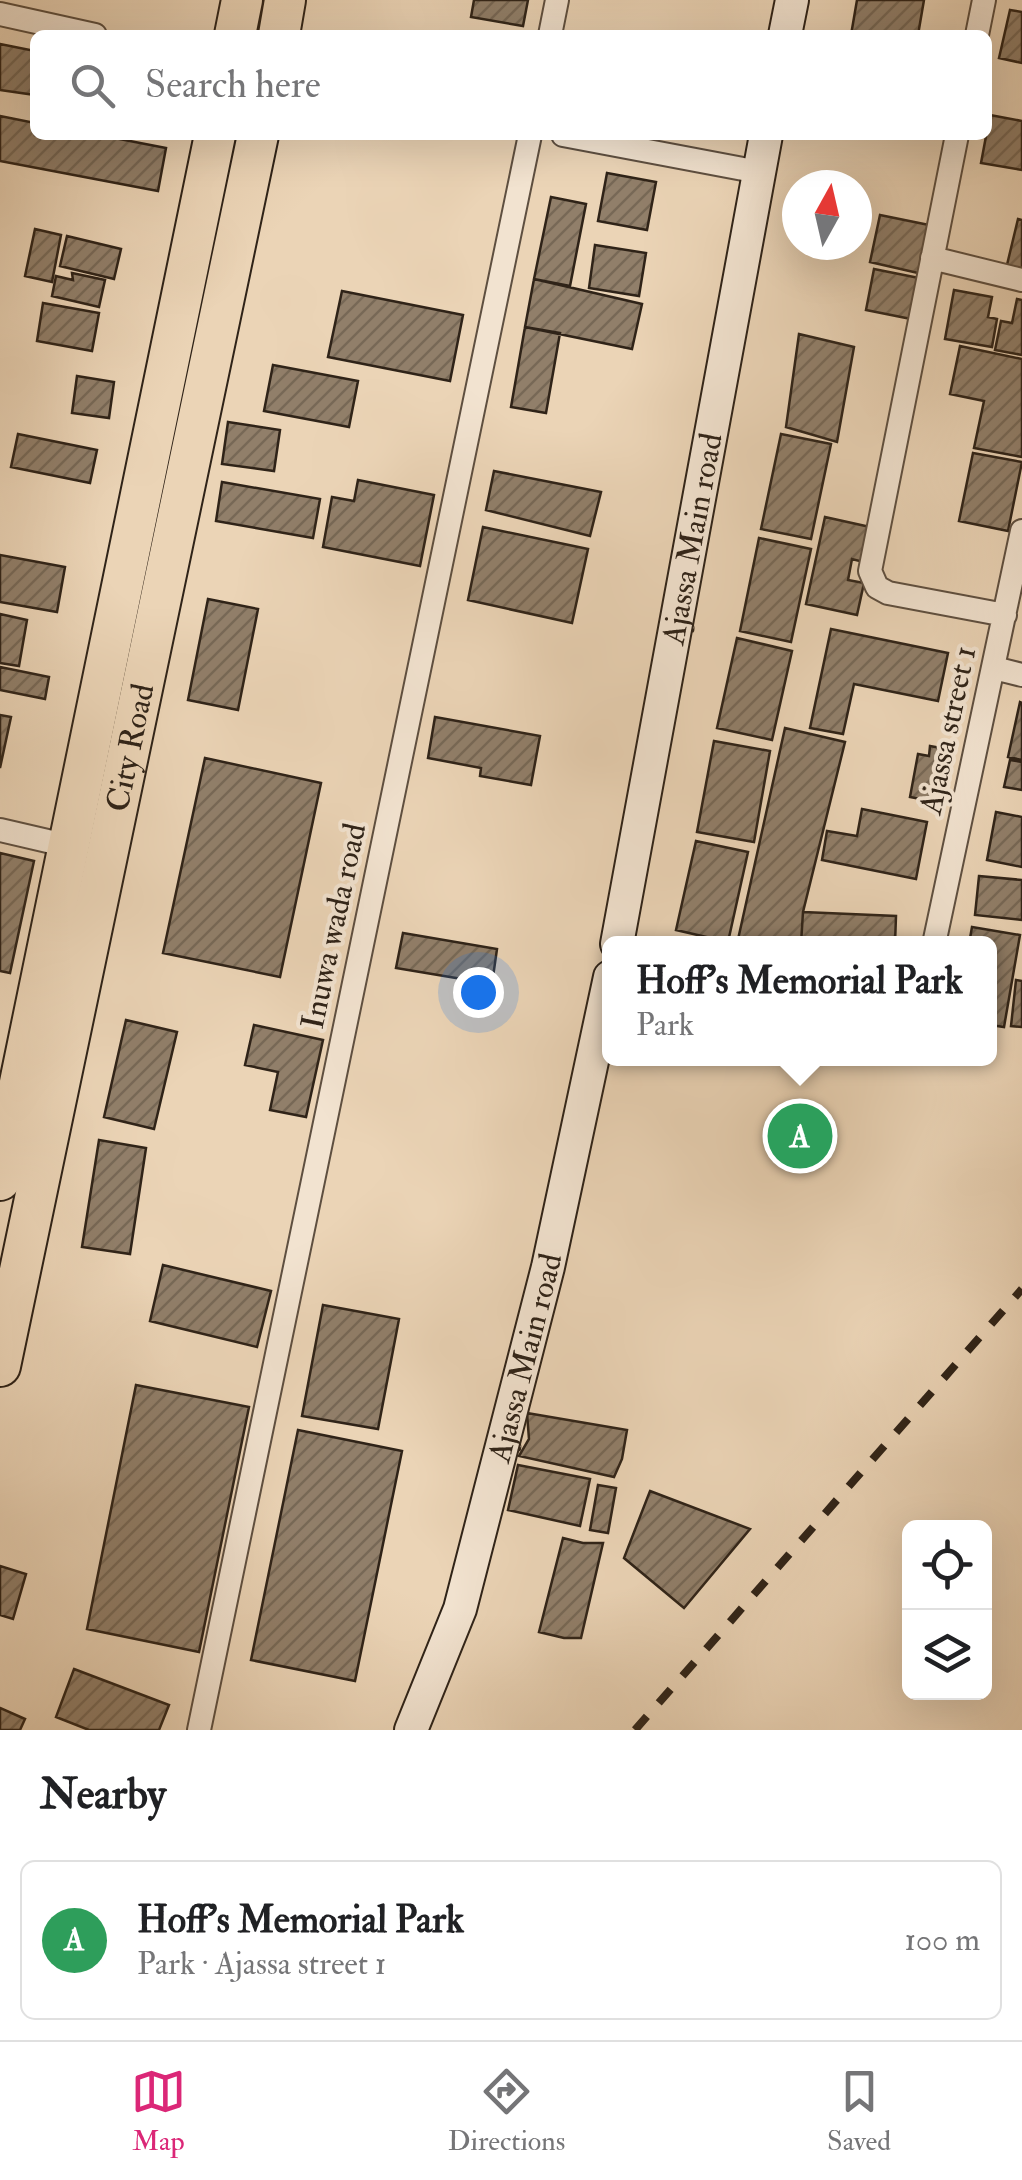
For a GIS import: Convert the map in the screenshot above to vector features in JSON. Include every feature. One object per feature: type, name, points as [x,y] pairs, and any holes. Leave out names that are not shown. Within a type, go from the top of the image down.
[{"type":"highway","points":[[237,30],[242,0]]},
{"type":"highway","points":[[280,30],[286,0]]},
{"type":"highway","name":"City Road","points":[[0,1180],[214,140]]},
{"type":"highway","name":"City Road","points":[[1,1369],[257,140]]},
{"type":"street","points":[[551,30],[558,0]]},
{"type":"street","points":[[786,30],[792,0]]},
{"type":"street","points":[[978,30],[984,0]]},
{"type":"street","points":[[0,14],[72,30]]},
{"type":"street","name":"Inuwa wada road","points":[[199,1730],[529,140]]},
{"type":"street","points":[[589,140],[758,172]]},
{"type":"street","name":"Ajassa Main road","points":[[618,936],[765,140]]},
{"type":"street","points":[[956,140],[870,571],[872,579],[888,593],[1004,615]]},
{"type":"street","points":[[932,258],[1022,280]]},
{"type":"street","name":"Ajassa street 1","points":[[936,936],[1022,531]]},
{"type":"street","points":[[994,668],[1022,675]]},
{"type":"street","points":[[0,830],[69,846]]},
{"type":"street","name":"Ajassa Main road","points":[[410,1730],[460,1609],[548,1267],[602,1015]]},
{"type":"building","points":[[474,0],[528,0],[523,26],[471,17]]},
{"type":"building","points":[[857,0],[924,0],[919,30],[852,30]]},
{"type":"building","points":[[1010,10],[1022,12],[1022,63],[999,58]]},
{"type":"building","points":[[0,44],[30,50],[30,94],[0,90]]},
{"type":"building","points":[[992,115],[1022,121],[1022,170],[981,163],[985,140],[992,140]]},
{"type":"building","points":[[0,116],[30,122],[30,140],[125,140],[166,148],[158,191],[0,161]]},
{"type":"building","points":[[607,173],[656,182],[647,230],[598,221]]},
{"type":"building","points":[[551,197],[586,204],[570,286],[534,279]]},
{"type":"building","points":[[880,215],[929,225],[918,273],[870,262]]},
{"type":"building","points":[[1018,219],[1022,220],[1022,272],[1006,269]]},
{"type":"building","points":[[35,229],[61,235],[52,282],[25,276]]},
{"type":"building","points":[[67,236],[121,249],[114,279],[60,266]]},
{"type":"building","points":[[595,245],[646,253],[639,296],[589,288]]},
{"type":"building","points":[[874,269],[924,279],[916,320],[866,310]]},
{"type":"building","points":[[72,273],[105,280],[99,307],[52,296],[56,276],[73,280]]},
{"type":"building","points":[[534,279],[642,304],[632,349],[525,327]]},
{"type":"building","points":[[954,290],[992,297],[988,317],[997,319],[992,347],[945,339]]},
{"type":"building","points":[[342,291],[463,315],[450,381],[328,357]]},
{"type":"building","points":[[1017,299],[1022,300],[1022,355],[995,350],[1001,321],[1012,323]]},
{"type":"building","points":[[43,303],[99,313],[92,351],[37,341]]},
{"type":"building","points":[[525,327],[560,333],[546,413],[511,407]]},
{"type":"building","points":[[799,334],[854,347],[837,442],[786,427]]},
{"type":"building","points":[[960,346],[1022,359],[1022,457],[974,448],[984,401],[950,394]]},
{"type":"building","points":[[273,365],[358,381],[349,427],[264,411]]},
{"type":"building","points":[[77,376],[114,382],[109,418],[72,413]]},
{"type":"building","points":[[228,422],[280,430],[274,471],[222,464]]},
{"type":"building","points":[[18,434],[97,450],[90,483],[11,467]]},
{"type":"building","points":[[781,434],[831,444],[811,539],[761,529]]},
{"type":"building","points":[[973,453],[1022,462],[1008,531],[959,521]]},
{"type":"building","points":[[494,471],[601,492],[590,536],[486,510]]},
{"type":"building","points":[[358,480],[434,495],[420,566],[323,547],[332,497],[354,501]]},
{"type":"building","points":[[222,482],[320,499],[313,538],[216,521]]},
{"type":"building","points":[[825,517],[879,529],[871,564],[852,559],[848,580],[864,583],[857,615],[806,604]]},
{"type":"building","points":[[483,527],[588,549],[572,623],[468,600]]},
{"type":"building","points":[[759,538],[811,549],[791,642],[740,631]]},
{"type":"building","points":[[0,555],[65,567],[57,612],[0,602]]},
{"type":"building","points":[[208,599],[258,609],[238,710],[188,700]]},
{"type":"building","points":[[0,614],[27,620],[19,666],[0,663]]},
{"type":"building","points":[[831,629],[948,653],[938,701],[854,684],[843,734],[810,728]]},
{"type":"building","points":[[737,638],[792,651],[772,740],[717,728]]},
{"type":"building","points":[[0,667],[49,677],[45,699],[0,690]]},
{"type":"building","points":[[1022,703],[1022,760],[1008,757]]},
{"type":"building","points":[[0,715],[11,717],[0,768]]},
{"type":"building","points":[[435,717],[540,736],[531,785],[480,776],[481,768],[428,758]]},
{"type":"building","points":[[785,728],[845,742],[803,912],[802,936],[739,936]]},
{"type":"building","points":[[714,741],[770,751],[754,842],[697,832]]},
{"type":"building","points":[[930,746],[941,748],[931,801],[910,797],[918,754],[929,756]]},
{"type":"building","points":[[205,758],[321,783],[280,977],[163,953]]},
{"type":"building","points":[[1010,760],[1022,762],[1022,790],[1004,787]]},
{"type":"building","points":[[862,809],[927,822],[916,879],[822,860],[827,831],[857,836]]},
{"type":"building","points":[[996,812],[1022,817],[1022,867],[987,860]]},
{"type":"building","points":[[696,841],[748,852],[729,936],[702,936],[676,930]]},
{"type":"building","points":[[0,853],[34,861],[10,973],[0,971]]},
{"type":"building","points":[[979,876],[1022,880],[1022,920],[975,915]]},
{"type":"building","points":[[803,912],[896,916],[895,936],[802,936]]},
{"type":"building","points":[[972,927],[1020,935],[1004,1027],[997,1026],[997,936],[970,936]]},
{"type":"building","points":[[403,933],[497,949],[492,984],[396,968]]},
{"type":"building","points":[[1016,980],[1022,981],[1022,1027],[1011,1026]]},
{"type":"building","points":[[126,1020],[177,1032],[154,1129],[104,1117]]},
{"type":"building","points":[[254,1025],[323,1040],[306,1117],[270,1110],[278,1072],[245,1065]]},
{"type":"building","points":[[99,1140],[146,1148],[130,1254],[82,1247]]},
{"type":"building","points":[[163,1265],[271,1291],[257,1347],[150,1321]]},
{"type":"building","points":[[323,1305],[399,1319],[378,1429],[302,1416]]},
{"type":"building","points":[[136,1385],[249,1407],[199,1652],[87,1629]]},
{"type":"building","points":[[527,1413],[627,1430],[614,1477],[519,1456],[529,1439]]},
{"type":"building","points":[[298,1430],[402,1451],[355,1681],[251,1660]]},
{"type":"building","points":[[518,1465],[590,1479],[580,1526],[508,1510]]},
{"type":"building","points":[[598,1485],[616,1488],[608,1533],[590,1530]]},
{"type":"building","points":[[650,1491],[750,1529],[684,1608],[624,1558]]},
{"type":"building","points":[[563,1538],[603,1543],[581,1638],[539,1632]]},
{"type":"building","points":[[0,1566],[26,1574],[13,1619],[0,1615]]},
{"type":"building","points":[[74,1669],[169,1705],[159,1730],[89,1730],[56,1717]]},
{"type":"building","points":[[0,1708],[25,1719],[20,1730],[0,1730]]},
{"type":"railway","points":[[635,1730],[1022,1289]]},
{"type":"place","name":"Hoff's Memorial Park","points":[[800,1136]]}]
